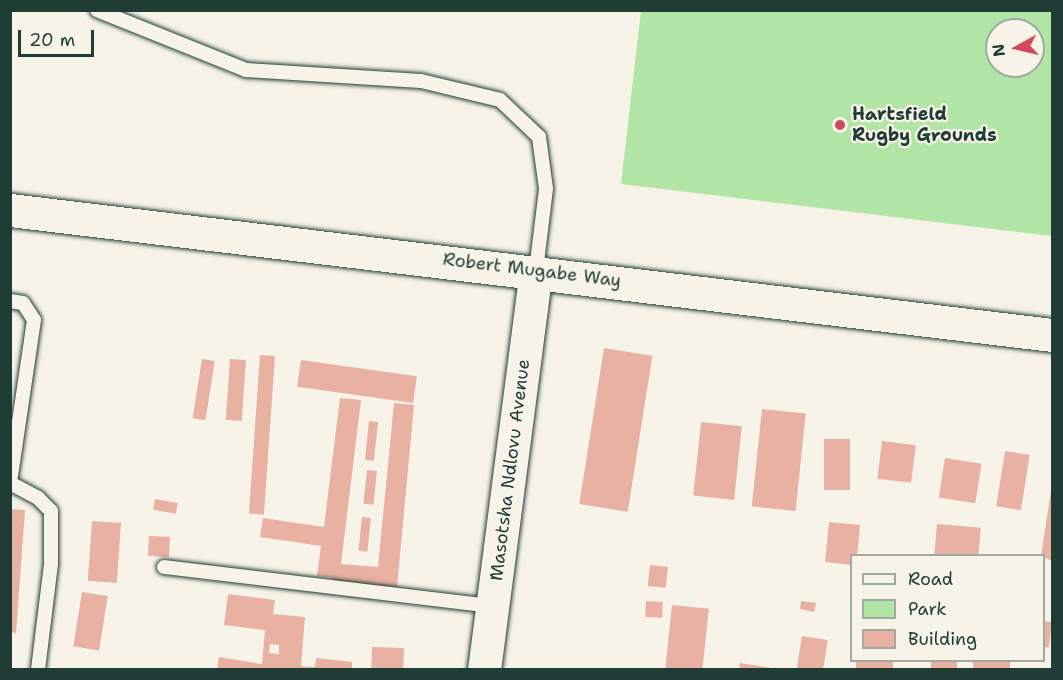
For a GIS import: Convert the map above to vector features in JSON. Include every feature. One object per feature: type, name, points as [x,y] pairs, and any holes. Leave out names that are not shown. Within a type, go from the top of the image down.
[{"type":"main road","name":"Robert Mugabe Way","points":[[10,210],[536,271],[1053,335]]},
{"type":"main road","name":"Masotsha Ndlovu Avenue","points":[[484,669],[536,271]]},
{"type":"lane","points":[[98,10],[246,70],[421,81],[500,99],[539,137],[546,189],[536,271]]},
{"type":"lane","points":[[10,301],[22,303],[34,320],[10,483],[38,498],[51,511],[51,564],[38,669]]},
{"type":"lane","points":[[165,567],[492,606]]},
{"type":"green space","name":"Hartsfield Rugby Grounds","points":[[641,11],[1052,11],[1052,236],[621,184]]},
{"type":"building","points":[[604,348],[652,356],[628,512],[579,504]]},
{"type":"building","points":[[260,355],[275,356],[264,515],[249,514]]},
{"type":"building","points":[[202,359],[215,361],[205,420],[193,418]]},
{"type":"building","points":[[230,359],[246,360],[242,421],[226,420]]},
{"type":"building","points":[[301,360],[417,376],[413,403],[297,387]]},
{"type":"building","points":[[340,398],[361,400],[341,564],[378,567],[394,403],[414,405],[397,587],[332,584],[333,578],[317,576],[321,546],[260,537],[263,518],[324,527]]},
{"type":"building","points":[[762,409],[806,414],[796,511],[752,506]]},
{"type":"building","points":[[369,421],[378,422],[374,461],[365,460]]},
{"type":"building","points":[[701,422],[742,426],[734,500],[693,496]]},
{"type":"building","points":[[824,439],[850,439],[850,490],[824,490]]},
{"type":"building","points":[[882,441],[916,445],[911,483],[877,479]]},
{"type":"building","points":[[1005,451],[1030,455],[1021,510],[996,506]]},
{"type":"building","points":[[945,458],[982,464],[975,503],[939,498]]},
{"type":"building","points":[[367,470],[377,471],[373,505],[363,504]]},
{"type":"building","points":[[1052,491],[1052,561],[1045,558],[1045,554],[1041,554]]},
{"type":"building","points":[[155,499],[178,503],[176,514],[153,510]]},
{"type":"building","points":[[10,509],[25,510],[16,633],[10,632]]},
{"type":"building","points":[[362,517],[371,518],[367,552],[358,551]]},
{"type":"building","points":[[92,521],[121,523],[117,583],[88,581]]},
{"type":"building","points":[[829,522],[860,525],[857,554],[850,554],[850,565],[825,562]]},
{"type":"building","points":[[937,524],[981,528],[979,554],[934,554]]},
{"type":"building","points":[[149,536],[170,537],[169,557],[148,556]]},
{"type":"building","points":[[650,565],[668,567],[666,588],[648,586]]},
{"type":"building","points":[[82,592],[108,596],[99,650],[73,646]]},
{"type":"building","points":[[228,594],[275,600],[273,614],[305,617],[301,666],[315,667],[316,658],[352,662],[352,670],[217,670],[219,657],[262,664],[265,630],[224,625]],"holes":[[[270,644],[279,645],[279,654],[269,653]]]},
{"type":"building","points":[[646,601],[663,602],[662,618],[645,617]]},
{"type":"building","points":[[801,601],[816,603],[814,612],[800,609]]},
{"type":"building","points":[[672,605],[709,609],[702,670],[665,670]]},
{"type":"building","points":[[1045,621],[1052,622],[1049,648],[1045,647]]},
{"type":"building","points":[[802,636],[828,640],[823,670],[797,670]]},
{"type":"building","points":[[372,647],[404,648],[403,670],[371,670]]},
{"type":"building","points":[[856,662],[893,662],[893,670],[856,670]]},
{"type":"building","points":[[931,662],[957,662],[957,670],[931,670]]},
{"type":"building","points":[[973,662],[1010,662],[1010,670],[973,670]]},
{"type":"building","points":[[740,663],[772,668],[771,670],[739,670]]},
{"type":"place","name":"Hartsfield Rugby Grounds","points":[[840,125]]}]
